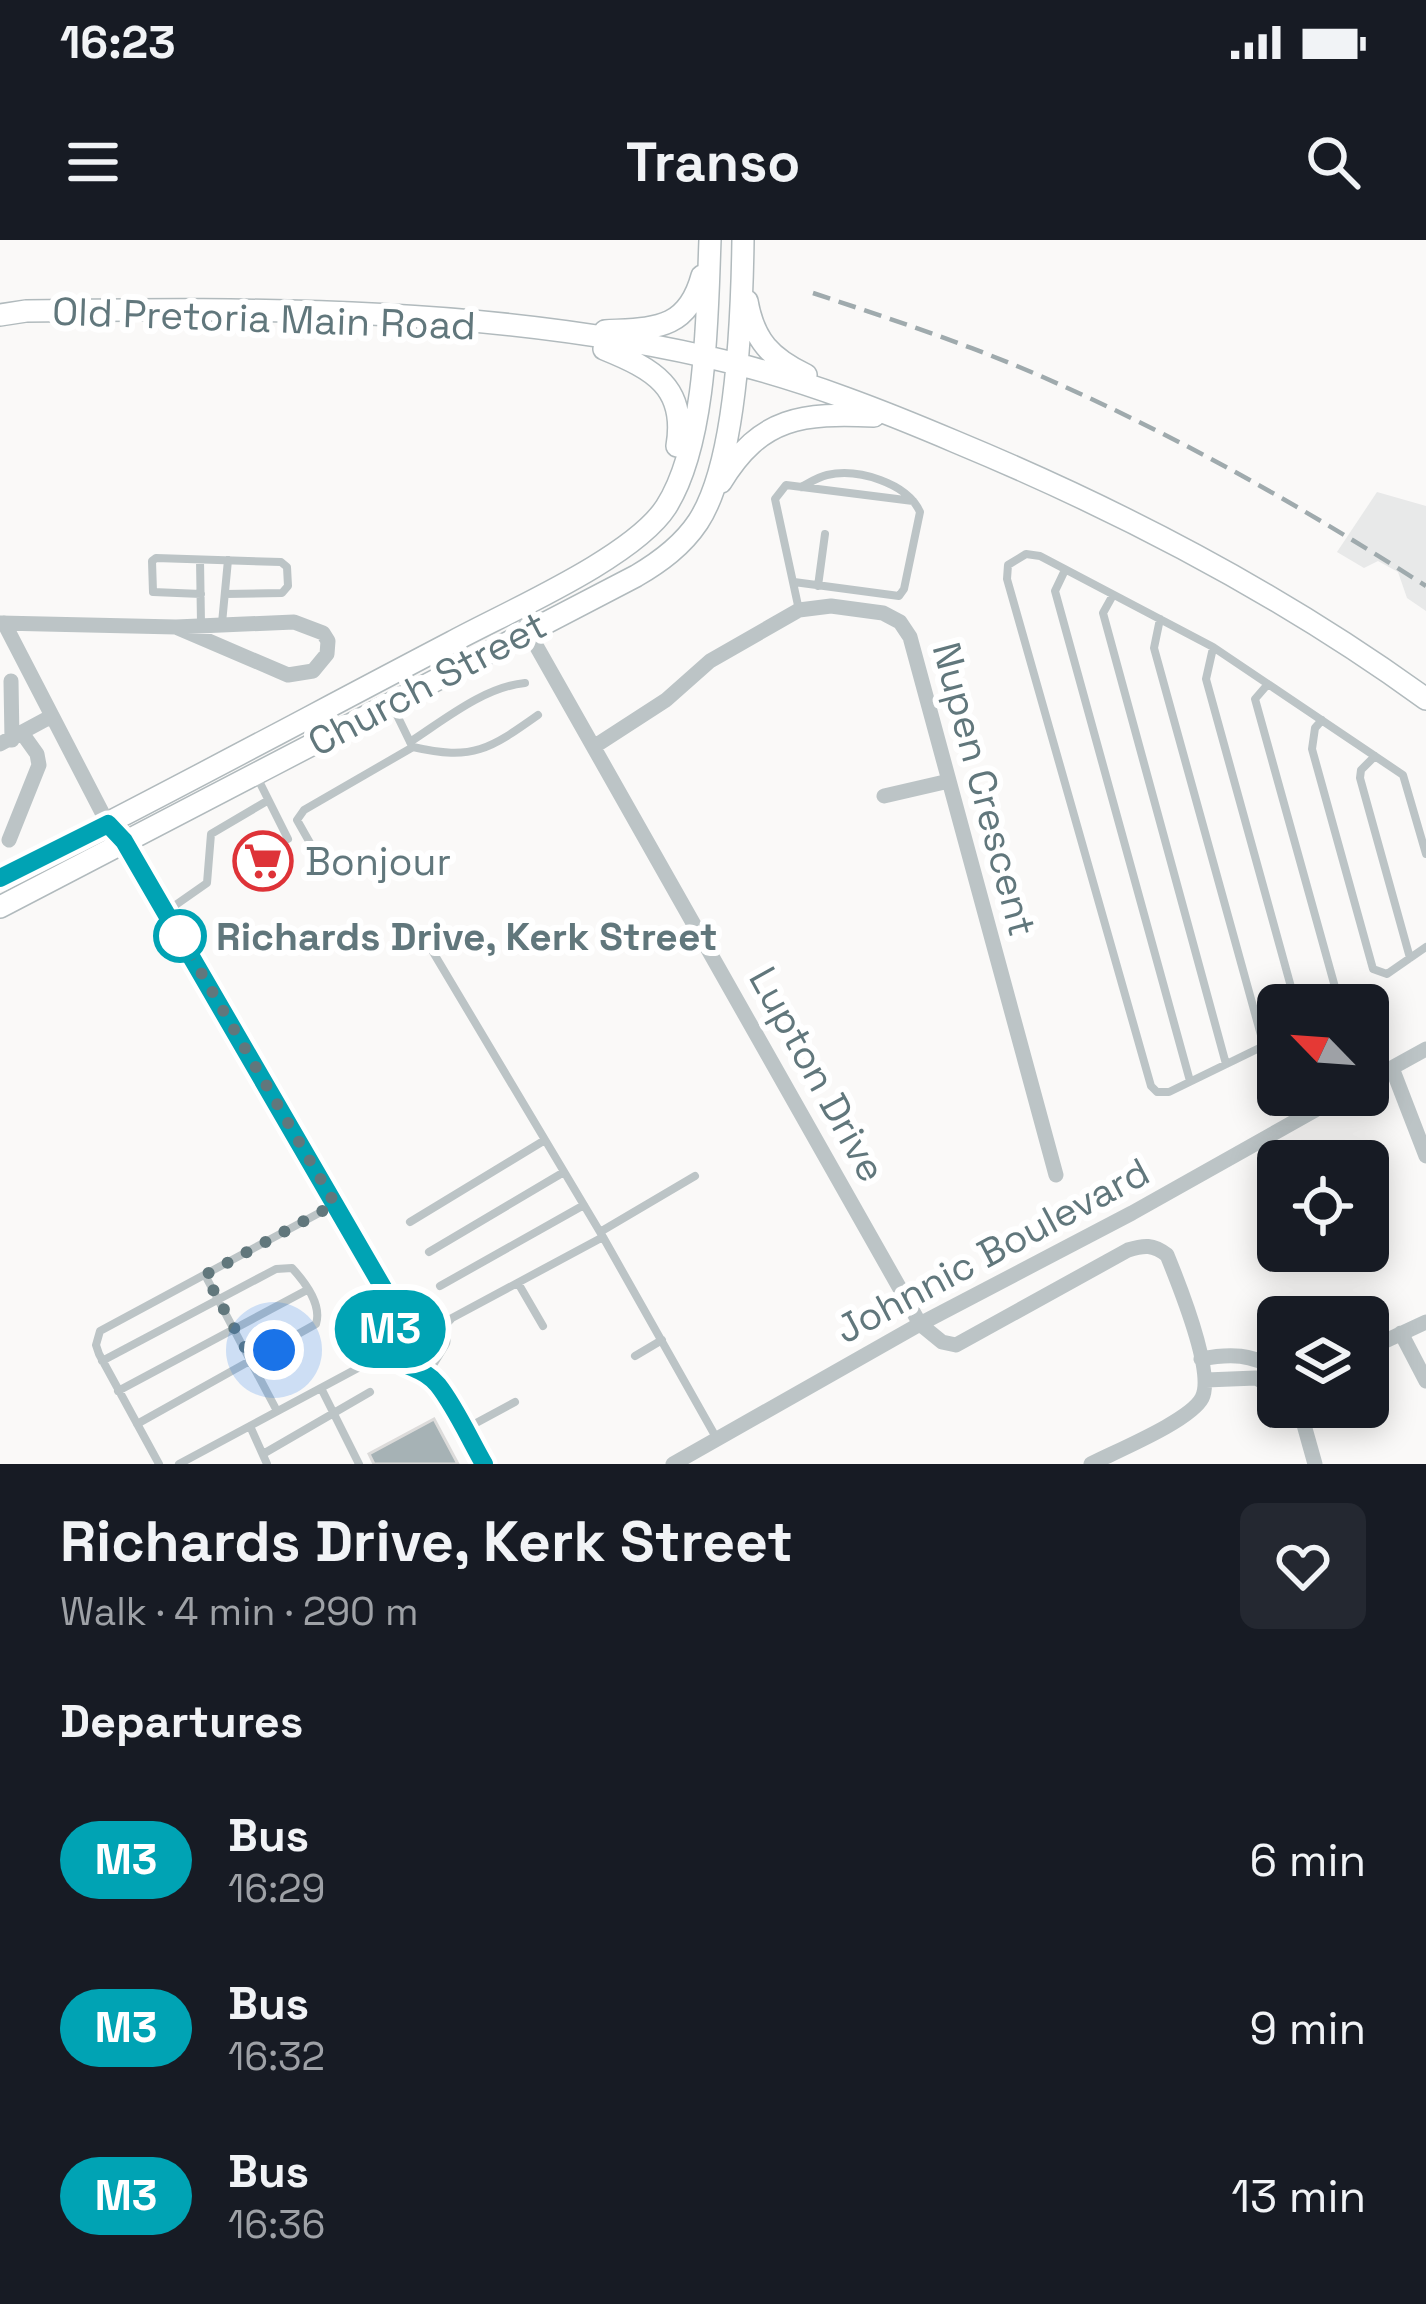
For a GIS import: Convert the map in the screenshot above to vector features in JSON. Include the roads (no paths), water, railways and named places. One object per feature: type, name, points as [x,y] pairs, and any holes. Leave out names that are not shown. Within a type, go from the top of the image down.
[{"type":"main road","points":[[560,333],[650,328],[679,318],[698,290],[709,240]]},
{"type":"main road","name":"Church Street","points":[[0,908],[116,833],[626,545],[650,526],[663,512],[682,472],[703,357],[709,240]]},
{"type":"main road","points":[[743,240],[742,277],[752,326],[766,350],[792,368],[892,414]]},
{"type":"main road","name":"Church Street","points":[[0,878],[255,772],[653,566],[686,538],[707,506],[736,364],[742,277]]},
{"type":"main road","name":"Old Pretoria Main Road","points":[[0,312],[306,311],[458,321],[560,333],[736,364],[892,414],[1085,498],[1203,557],[1307,618],[1426,699]]},
{"type":"main road","points":[[560,333],[637,364],[662,380],[675,398],[680,423],[677,445],[650,526]]},
{"type":"main road","points":[[707,506],[740,456],[782,423],[810,415],[892,414]]},
{"type":"street","name":"Lupton Drive","points":[[514,608],[920,1324]]},
{"type":"street","name":"Nupen Crescent","points":[[596,746],[666,700],[710,661],[799,610],[849,608],[888,615],[903,624],[1056,1175]]},
{"type":"street","points":[[176,627],[288,675],[313,671],[327,654],[328,641],[310,625],[2,622],[116,833],[389,1298],[387,1348]]},
{"type":"street","points":[[11,680],[11,739]]},
{"type":"street","points":[[11,739],[52,716]]},
{"type":"street","points":[[8,840],[39,765],[37,754],[11,739]]},
{"type":"street","points":[[884,796],[949,781]]},
{"type":"street","points":[[1389,1070],[1426,1049]]},
{"type":"street","points":[[1392,1068],[1426,1156]]},
{"type":"street","name":"Johnnic Boulevard","points":[[673,1464],[1305,1116]]},
{"type":"street","points":[[920,1324],[942,1342],[956,1346],[1128,1250],[1156,1247],[1167,1255],[1171,1266],[1201,1359],[1205,1388]]},
{"type":"street","points":[[389,1298],[433,1321],[440,1341],[426,1362]]},
{"type":"street","points":[[387,1348],[400,1318],[433,1321]]},
{"type":"street","points":[[1389,1339],[1426,1322]]},
{"type":"street","points":[[1402,1333],[1426,1381]]},
{"type":"street","points":[[387,1348],[426,1362],[484,1464]]},
{"type":"street","points":[[1201,1359],[1231,1353],[1257,1359]]},
{"type":"street","points":[[1091,1464],[1183,1415],[1205,1388],[1257,1379]]},
{"type":"street","points":[[1305,1428],[1315,1464]]},
{"type":"lane","points":[[794,582],[894,596],[902,593],[920,512],[915,502],[891,484],[838,474],[824,475],[801,487]]},
{"type":"lane","points":[[799,610],[775,499],[786,485],[915,502]]},
{"type":"lane","points":[[818,586],[825,534]]},
{"type":"lane","points":[[1257,1049],[1168,1092],[1156,1092],[1151,1086],[1007,579],[1008,565],[1026,554],[1040,556],[1213,647],[1376,756],[1408,783],[1426,854]]},
{"type":"lane","points":[[201,594],[153,592],[150,566],[156,558],[285,563],[287,586],[282,593],[225,594]]},
{"type":"lane","points":[[200,560],[201,623]]},
{"type":"lane","points":[[222,622],[228,560]]},
{"type":"lane","points":[[1065,569],[1055,591],[1190,1082]]},
{"type":"lane","points":[[1113,595],[1103,613],[1226,1064]]},
{"type":"lane","points":[[1160,620],[1154,648],[1257,1021]]},
{"type":"lane","points":[[1213,647],[1206,679],[1289,984]]},
{"type":"lane","points":[[314,850],[299,813],[412,745],[452,713],[508,686],[526,683]]},
{"type":"lane","points":[[1268,684],[1256,699],[1334,984]]},
{"type":"lane","points":[[390,702],[412,745]]},
{"type":"lane","points":[[412,745],[458,755],[479,752],[538,716]]},
{"type":"lane","points":[[1322,720],[1315,728],[1312,749],[1373,969],[1387,974],[1426,946]]},
{"type":"lane","points":[[1376,756],[1361,770],[1360,778],[1411,958]]},
{"type":"lane","points":[[255,772],[288,839]]},
{"type":"lane","points":[[165,911],[207,884],[211,834],[267,801]]},
{"type":"lane","points":[[427,942],[718,1441]]},
{"type":"lane","points":[[410,1222],[545,1140]]},
{"type":"lane","points":[[429,1252],[564,1172]]},
{"type":"lane","points":[[433,1321],[518,1283],[695,1176]]},
{"type":"lane","points":[[159,1464],[96,1346],[107,1325],[335,1204]]},
{"type":"lane","points":[[440,1286],[584,1205]]},
{"type":"lane","points":[[102,1361],[284,1267],[298,1274],[308,1290],[318,1309],[316,1324],[137,1424]]},
{"type":"lane","points":[[205,1275],[278,1412]]},
{"type":"lane","points":[[518,1283],[543,1326]]},
{"type":"lane","points":[[118,1391],[308,1290]]},
{"type":"lane","points":[[635,1356],[662,1340]]},
{"type":"lane","points":[[179,1464],[387,1348]]},
{"type":"lane","points":[[321,1388],[359,1464]]},
{"type":"lane","points":[[250,1426],[265,1459],[370,1392]]},
{"type":"lane","points":[[463,1429],[515,1402]]},
{"type":"railway","points":[[813,293],[970,348],[1110,408],[1248,479],[1426,586]]},
{"type":"place","name":"Bonjour","points":[[263,861]]},
{"type":"place","name":"Richards Drive, Kerk Street","points":[[180,936]]}]
